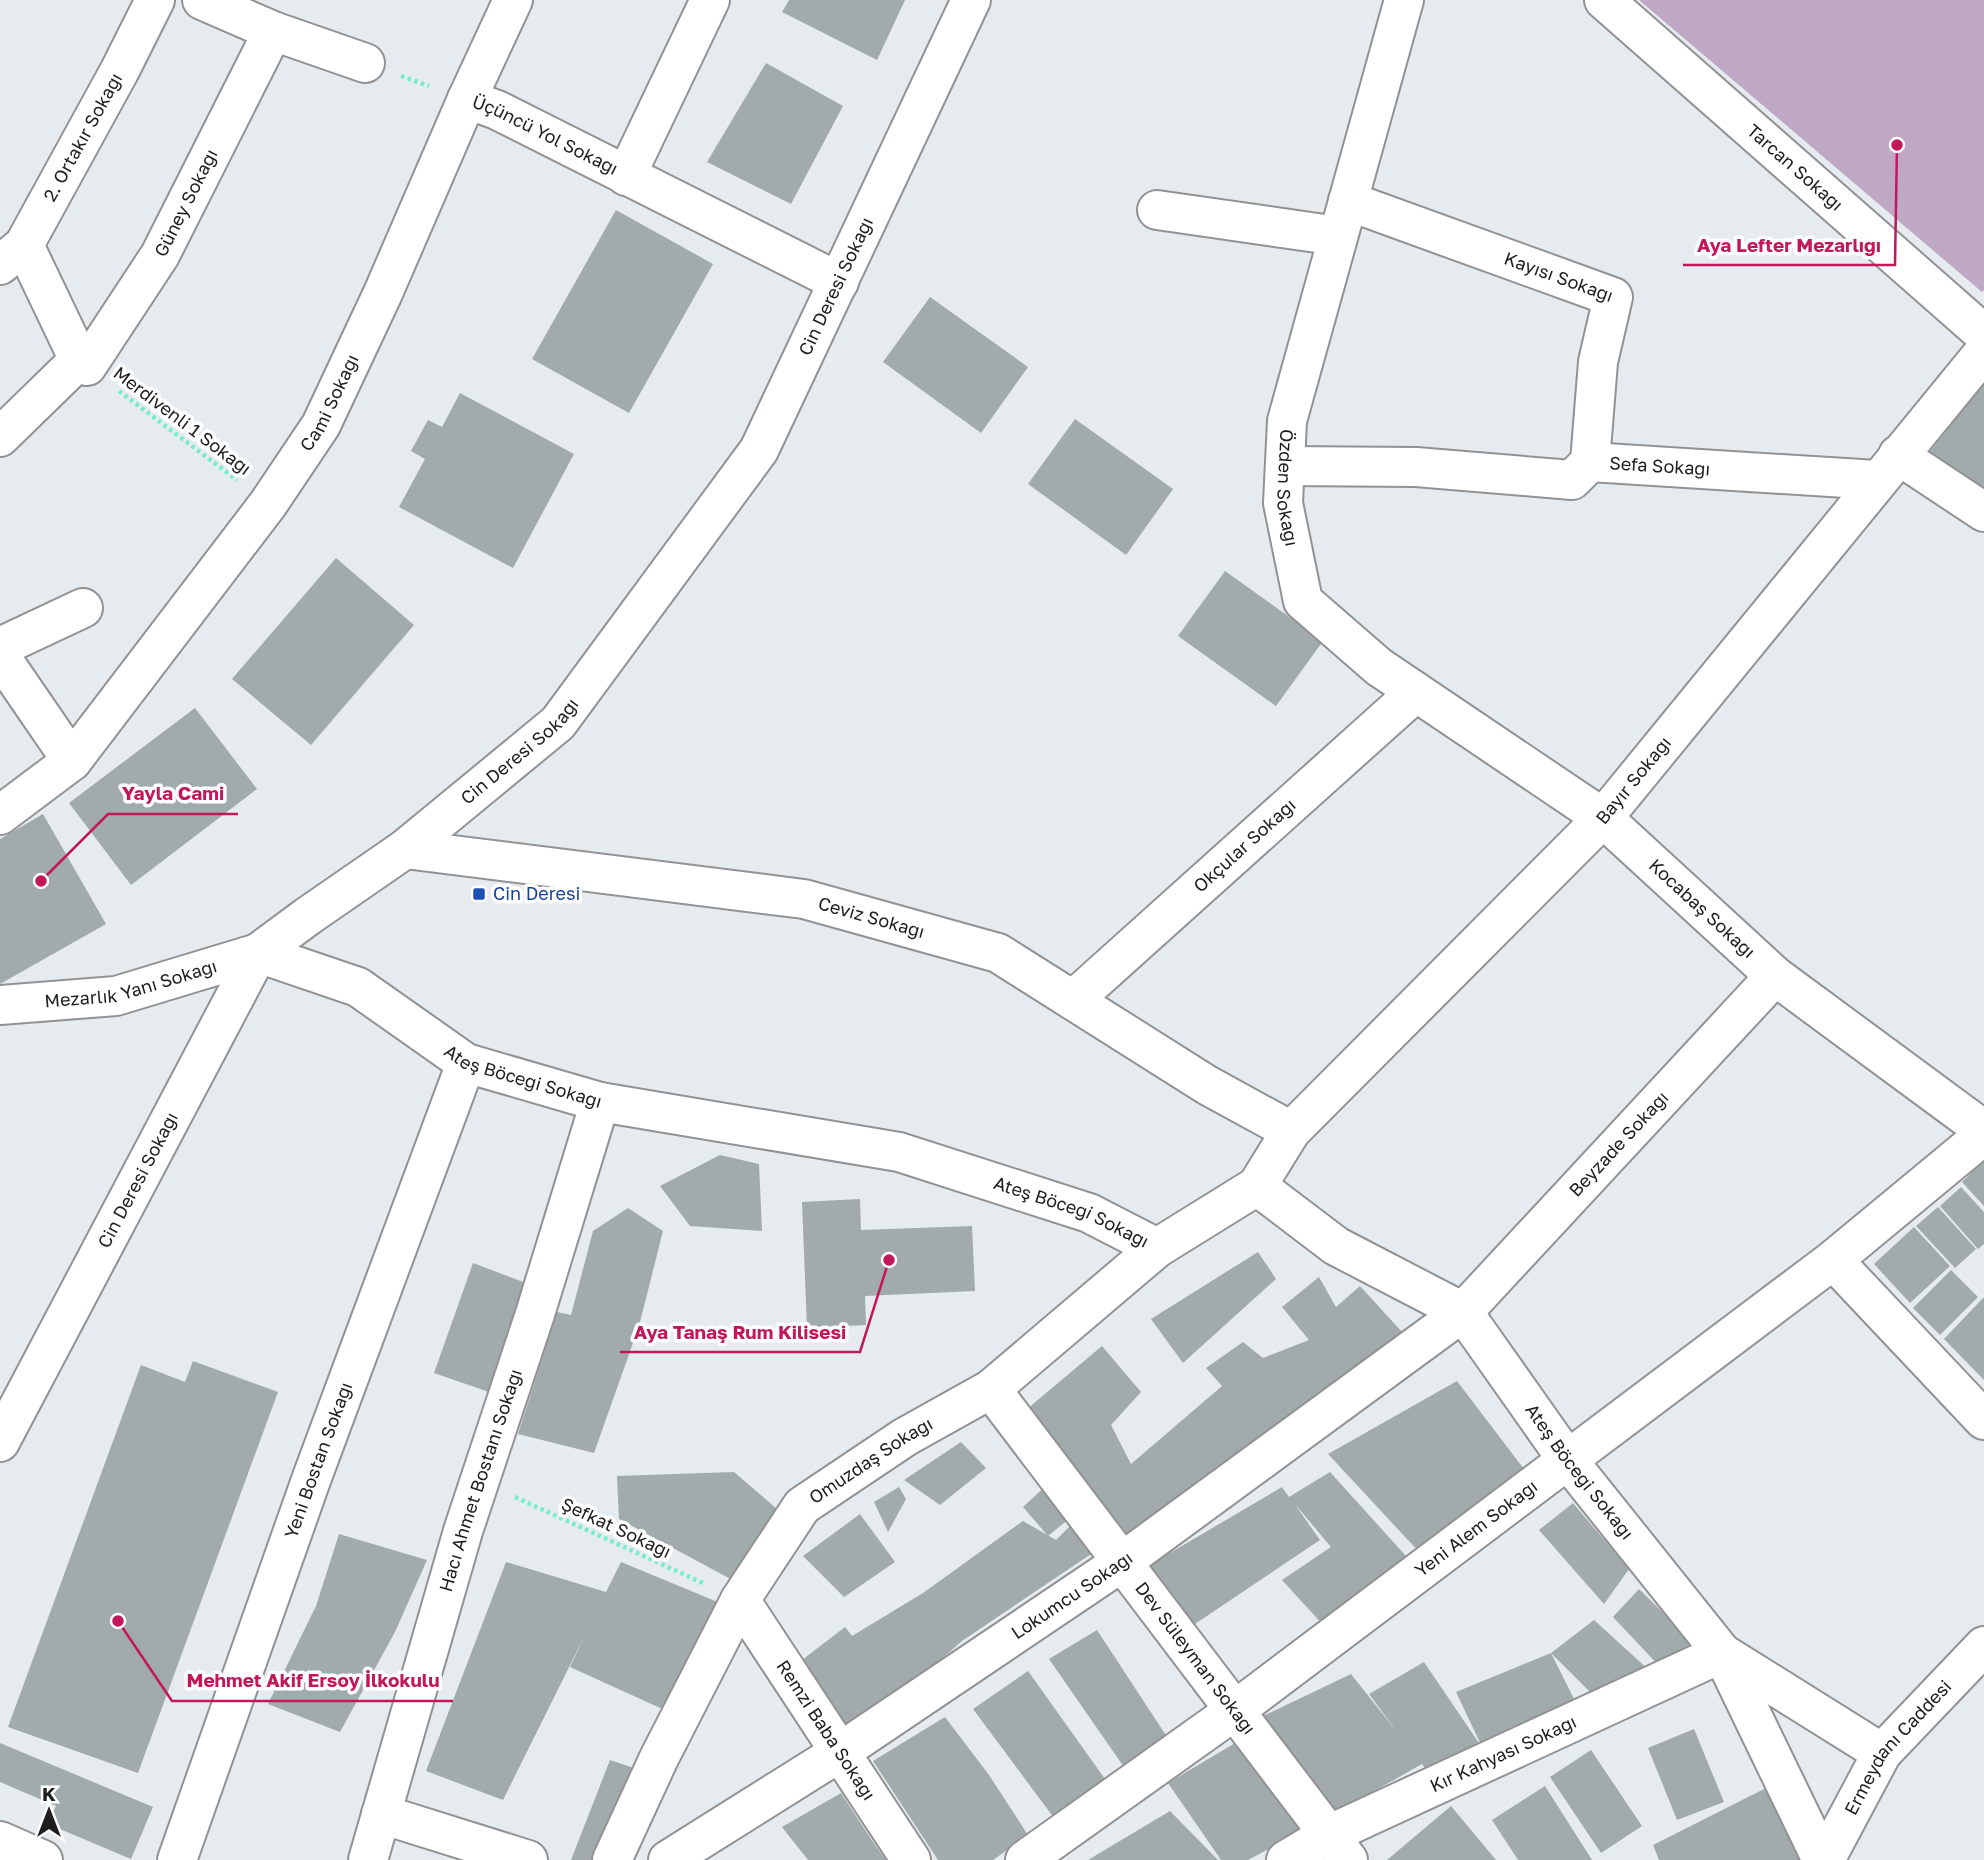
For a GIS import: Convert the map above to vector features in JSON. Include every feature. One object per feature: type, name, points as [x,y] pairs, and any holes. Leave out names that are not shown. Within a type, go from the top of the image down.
[{"type":"street","name":"2. Ortakır Sokağı","points":[[12,255],[155,0]]},
{"type":"street","points":[[202,0],[273,31],[365,63]]},
{"type":"street","name":"Cami Sokağı","points":[[0,815],[72,761],[268,504],[321,425],[383,293],[513,0]]},
{"type":"street","points":[[626,176],[710,0]]},
{"type":"street","name":"Cin Deresi Sokağı","points":[[0,1442],[258,953],[405,849],[558,723],[759,450],[971,0]]},
{"type":"street","name":"Özden Sokağı","points":[[1404,0],[1287,421],[1283,503],[1303,601],[1379,667],[1416,692]]},
{"type":"street","name":"Tarcan Sokağı","points":[[1604,0],[1984,334]]},
{"type":"street","name":"Güney Sokağı","points":[[87,366],[160,255],[273,31]]},
{"type":"street","name":"Üçüncü Yol Sokağı","points":[[467,99],[497,110],[839,282]]},
{"type":"street","points":[[1157,210],[1343,219]]},
{"type":"street","name":"Kayısı Sokağı","points":[[1343,219],[1613,297],[1598,362],[1590,461]]},
{"type":"street","points":[[0,437],[79,360],[12,255]]},
{"type":"street","name":"Bayır Sokağı","points":[[1257,1186],[1291,1131],[1603,818],[1984,352]]},
{"type":"street","name":"Sefa Sokağı","points":[[1285,466],[1416,467],[1572,480],[1590,461],[1888,467]]},
{"type":"street","points":[[1888,467],[1984,512]]},
{"type":"street","points":[[0,647],[83,608]]},
{"type":"street","points":[[0,656],[72,761]]},
{"type":"street","name":"Kocabaş Sokağı","points":[[1416,692],[1603,818],[1775,975],[1984,1132]]},
{"type":"street","name":"Okçular Sokağı","points":[[1073,1000],[1416,692]]},
{"type":"street","name":"Ceviz Sokağı","points":[[405,849],[804,899],[998,953],[1207,1085],[1291,1131]]},
{"type":"street","name":"Mezarlık Yanı Sokağı","points":[[0,1005],[116,996],[258,953]]},
{"type":"street","name":"Ateş Böceği Sokağı","points":[[258,953],[358,987],[466,1063],[600,1102],[899,1152],[1089,1213],[1157,1248],[1257,1186],[1336,1246],[1463,1312],[1566,1458],[1722,1653],[1882,1753]]},
{"type":"street","name":"Beyzade Sokağı","points":[[1463,1312],[1775,975]]},
{"type":"street","name":"Yeni Bostan Sokağı","points":[[177,1860],[311,1480],[466,1063]]},
{"type":"street","name":"Hacı Ahmet Bostanı Sokağı","points":[[368,1860],[463,1531],[536,1314],[600,1102]]},
{"type":"street","name":"Yeni Alem Sokağı","points":[[1025,1860],[1234,1711],[1566,1458],[1833,1260],[1984,1132]]},
{"type":"street","name":"Omuzdaş Sokağı","points":[[612,1860],[659,1758],[740,1600],[802,1506],[905,1437],[991,1389],[1157,1248]]},
{"type":"street","points":[[1833,1260],[1984,1420]]},
{"type":"street","name":"Lokumcu Sokağı","points":[[668,1860],[840,1752],[1122,1562],[1463,1312]]},
{"type":"street","name":"Dev Süleyman Sokağı","points":[[991,1389],[1338,1847]]},
{"type":"street","name":"Remzi Baba Sokağı","points":[[740,1600],[911,1860]]},
{"type":"street","name":"Ermeydanı Caddesi","points":[[1823,1860],[1882,1753],[1984,1646]]},
{"type":"street","points":[[1722,1653],[1823,1860]]},
{"type":"street","name":"Kır Kahyası Sokağı","points":[[1286,1860],[1338,1847],[1722,1653]]},
{"type":"street","points":[[381,1814],[528,1860]]},
{"type":"street","points":[[0,1841],[43,1860]]},
{"type":"path","name":"Üçüncü Yol Sokağı","points":[[365,63],[467,99]]},
{"type":"path","name":"Merdivenli 1 Sokağı","points":[[87,366],[268,504]]},
{"type":"path","name":"Şefkat Sokağı","points":[[480,1480],[740,1600]]},
{"type":"shaded area","points":[[1639,0],[1984,0],[1984,290],[1982,292]]},
{"type":"building","points":[[789,0],[905,0],[877,60],[782,12]]},
{"type":"building","points":[[766,63],[843,106],[791,204],[707,162]]},
{"type":"building","points":[[616,210],[713,264],[629,413],[532,359]]},
{"type":"building","points":[[930,297],[1028,367],[981,433],[883,362]]},
{"type":"building","points":[[1984,383],[1984,490],[1929,453]]},
{"type":"building","points":[[460,393],[574,454],[513,568],[399,507],[425,459],[411,451],[428,420],[442,427]]},
{"type":"building","points":[[1075,419],[1173,489],[1126,555],[1028,484]]},
{"type":"building","points":[[336,558],[414,625],[311,745],[232,679]]},
{"type":"building","points":[[1225,571],[1323,641],[1276,706],[1178,636]]},
{"type":"building","points":[[195,708],[257,789],[131,885],[69,803]]},
{"type":"building","points":[[43,814],[106,924],[0,984],[0,839]]},
{"type":"building","points":[[720,1155],[759,1164],[762,1231],[690,1226],[660,1186]]},
{"type":"building","points":[[1984,1160],[1984,1206],[1962,1182]]},
{"type":"building","points":[[1961,1187],[1984,1212],[1984,1244],[1978,1249],[1940,1206]]},
{"type":"building","points":[[860,1199],[861,1230],[972,1226],[975,1291],[865,1296],[866,1325],[807,1328],[802,1202]]},
{"type":"building","points":[[1938,1207],[1976,1249],[1955,1268],[1916,1226]]},
{"type":"building","points":[[628,1208],[663,1231],[639,1326],[594,1453],[518,1434],[557,1312],[571,1315],[593,1231]]},
{"type":"building","points":[[1914,1227],[1950,1266],[1910,1303],[1874,1264]]},
{"type":"building","points":[[1258,1252],[1276,1279],[1183,1363],[1151,1319]]},
{"type":"building","points":[[473,1263],[526,1283],[489,1392],[434,1373]]},
{"type":"building","points":[[1951,1270],[1978,1297],[1940,1335],[1913,1308]]},
{"type":"building","points":[[1319,1277],[1336,1307],[1360,1286],[1403,1333],[1127,1536],[1014,1420],[1102,1346],[1141,1392],[1111,1425],[1131,1464],[1222,1386],[1206,1368],[1243,1342],[1263,1358],[1309,1340],[1282,1307]]},
{"type":"building","points":[[1984,1297],[1984,1380],[1944,1339]]},
{"type":"building","points":[[193,1361],[278,1392],[138,1773],[8,1727],[141,1365],[185,1382]]},
{"type":"building","points":[[1457,1381],[1527,1473],[1421,1554],[1328,1454]]},
{"type":"building","points":[[961,1442],[986,1468],[940,1505],[904,1480]]},
{"type":"building","points":[[734,1472],[777,1509],[738,1583],[619,1519],[617,1476]]},
{"type":"building","points":[[1330,1472],[1406,1556],[1325,1627],[1282,1580],[1331,1547],[1294,1503],[1320,1540],[1186,1630],[1141,1570],[1282,1487],[1289,1497]]},
{"type":"building","points":[[1049,1483],[1075,1514],[1048,1536],[1023,1507]]},
{"type":"building","points":[[899,1487],[906,1499],[888,1532],[874,1502]]},
{"type":"building","points":[[1573,1503],[1629,1569],[1604,1604],[1539,1530]]},
{"type":"building","points":[[860,1514],[895,1562],[844,1597],[803,1556]]},
{"type":"building","points":[[1023,1521],[1056,1540],[1072,1524],[1094,1552],[962,1641],[936,1664],[892,1693],[842,1733],[793,1667],[845,1627],[852,1636],[923,1593]]},
{"type":"building","points":[[339,1534],[427,1560],[395,1632],[340,1732],[268,1704],[316,1606]]},
{"type":"building","points":[[506,1562],[606,1592],[621,1562],[725,1605],[669,1712],[570,1667],[586,1633],[503,1800],[426,1771]]},
{"type":"building","points":[[1639,1589],[1702,1651],[1662,1669],[1613,1617]]},
{"type":"building","points":[[1594,1620],[1661,1681],[1597,1699],[1551,1653]]},
{"type":"building","points":[[1097,1630],[1169,1740],[1126,1770],[1049,1659]]},
{"type":"building","points":[[1551,1653],[1578,1707],[1483,1749],[1456,1692]]},
{"type":"building","points":[[1424,1662],[1483,1749],[1430,1775],[1422,1764],[1332,1815],[1263,1716],[1351,1674],[1397,1732],[1369,1694]]},
{"type":"building","points":[[1028,1671],[1110,1786],[1057,1822],[973,1709]]},
{"type":"building","points":[[945,1717],[989,1775],[1028,1835],[993,1860],[938,1860],[873,1761]]},
{"type":"building","points":[[1694,1729],[1724,1802],[1677,1820],[1648,1748]]},
{"type":"building","points":[[0,1743],[153,1807],[131,1859],[48,1824],[56,1806],[0,1782]]},
{"type":"building","points":[[1235,1743],[1304,1830],[1248,1860],[1221,1860],[1168,1783]]},
{"type":"building","points":[[1591,1750],[1642,1826],[1601,1853],[1550,1777]]},
{"type":"building","points":[[610,1760],[643,1771],[601,1860],[571,1860]]},
{"type":"building","points":[[1545,1786],[1592,1860],[1518,1860],[1492,1820]]},
{"type":"building","points":[[1766,1788],[1803,1860],[1659,1860],[1653,1845]]},
{"type":"building","points":[[841,1793],[886,1860],[808,1860],[782,1827]]},
{"type":"building","points":[[1451,1806],[1496,1860],[1387,1860]]},
{"type":"building","points":[[1170,1811],[1218,1860],[1088,1860]]},
{"type":"place","name":"Aya Lefter Mezarlığı","points":[[1897,145]]},
{"type":"place","name":"Yayla Cami","points":[[41,881]]},
{"type":"place","name":"Cin Deresi","points":[[479,894]]},
{"type":"place","name":"Aya Tanaş Rum Kilisesi","points":[[889,1260]]},
{"type":"place","name":"Mehmet Akif Ersoy İlkokulu","points":[[118,1621]]}]
